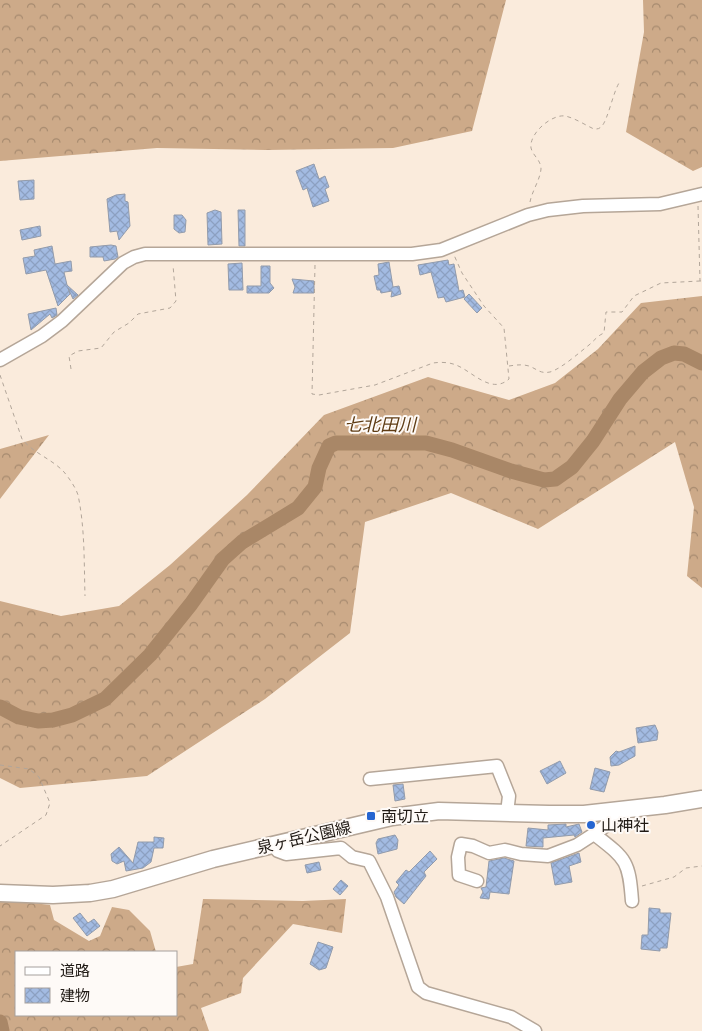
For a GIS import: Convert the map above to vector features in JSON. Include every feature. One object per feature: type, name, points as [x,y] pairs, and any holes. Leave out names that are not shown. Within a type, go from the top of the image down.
[{"type":"main road","name":"泉ヶ岳公園線","points":[[0,893],[53,895],[113,889],[213,859],[392,817],[439,811],[558,814],[616,811],[702,798]]},
{"type":"street","points":[[0,360],[42,336],[123,264],[134,257],[145,254],[412,254],[448,247],[548,210],[583,206],[660,204],[701,196]]},
{"type":"street","points":[[370,779],[497,766],[509,796],[507,813]]},
{"type":"street","points":[[477,881],[459,875],[458,857],[461,844],[473,846],[489,853],[505,850],[521,854],[548,856],[577,845],[594,834],[611,822],[616,811]]},
{"type":"street","points":[[594,834],[627,864],[632,896]]},
{"type":"street","points":[[272,844],[278,851],[286,854],[341,848],[352,857],[369,861],[387,897],[418,987],[426,993],[511,1017],[534,1031]]},
{"type":"path","points":[[528,216],[531,197],[541,164],[531,148],[532,139],[539,130],[555,117],[565,116],[594,129],[599,129],[603,126],[619,83]]},
{"type":"path","points":[[508,366],[522,365],[531,367],[536,372],[543,373],[557,369],[590,344],[597,335],[604,333],[606,312],[622,312],[634,296],[661,283],[701,281],[701,196]]},
{"type":"path","points":[[315,255],[312,394],[319,395],[375,385],[440,362],[457,365],[475,378],[492,384],[504,383],[509,379],[504,328],[484,306],[462,273],[448,247]]},
{"type":"path","points":[[71,369],[69,356],[78,352],[101,348],[114,332],[138,314],[170,308],[173,305],[176,300],[173,254]]},
{"type":"path","points":[[0,375],[22,439],[27,445],[54,462],[65,473],[78,493],[85,596]]},
{"type":"path","points":[[0,765],[29,769],[39,777],[50,803],[46,815],[0,846]]},
{"type":"path","points":[[632,896],[674,877],[686,868],[702,866]]},
{"type":"green space","points":[[0,0],[506,0],[472,131],[393,148],[266,150],[157,148],[0,161]]},
{"type":"green space","points":[[643,0],[702,0],[702,167],[693,171],[626,132],[644,32]]},
{"type":"green space","points":[[702,296],[702,588],[687,576],[694,507],[675,442],[538,529],[451,493],[365,522],[350,633],[265,699],[147,776],[20,788],[0,778],[0,601],[61,616],[119,606],[170,565],[247,495],[324,415],[428,377],[509,400],[555,383],[598,349],[641,303]]},
{"type":"green space","points":[[49,435],[0,499],[0,449]]},
{"type":"green space","points":[[0,899],[50,905],[54,920],[89,941],[100,936],[112,907],[129,910],[150,931],[156,951],[15,951],[15,1016],[178,1016],[178,967],[193,964],[203,899],[303,901],[346,899],[342,933],[293,924],[243,978],[241,993],[201,1008],[209,1031],[0,1031]]},
{"type":"building","points":[[314,164],[319,179],[325,176],[329,187],[325,189],[329,201],[313,207],[307,188],[303,190],[296,171]]},
{"type":"building","points":[[34,180],[34,199],[20,200],[18,181]]},
{"type":"building","points":[[125,194],[125,201],[128,202],[130,226],[119,240],[117,231],[110,232],[107,199]]},
{"type":"building","points":[[215,210],[221,212],[222,244],[208,245],[207,213]]},
{"type":"building","points":[[238,210],[245,210],[245,246],[239,246]]},
{"type":"building","points":[[174,215],[182,215],[186,220],[185,232],[179,233],[174,229]]},
{"type":"building","points":[[40,226],[41,236],[22,240],[20,230]]},
{"type":"building","points":[[52,246],[55,264],[71,261],[72,271],[64,272],[67,285],[78,295],[73,299],[68,288],[70,294],[58,306],[46,270],[26,274],[23,258],[35,256],[34,250]]},
{"type":"building","points":[[116,246],[118,257],[115,259],[104,261],[103,257],[90,257],[90,247]]},
{"type":"building","points":[[448,260],[449,265],[454,264],[459,291],[463,290],[465,297],[446,302],[444,297],[438,298],[431,272],[420,275],[418,265]]},
{"type":"building","points":[[389,262],[393,287],[399,286],[401,294],[391,297],[392,291],[381,293],[380,290],[377,290],[374,276],[379,275],[378,264]]},
{"type":"building","points":[[242,263],[243,290],[229,290],[228,264]]},
{"type":"building","points":[[261,266],[270,266],[270,283],[274,288],[269,293],[247,293],[247,286],[261,286]]},
{"type":"building","points":[[292,279],[314,281],[314,293],[293,293],[295,287]]},
{"type":"building","points":[[469,294],[482,308],[477,313],[464,299]]},
{"type":"building","points":[[56,308],[57,315],[52,318],[50,314],[31,330],[28,314]]},
{"type":"building","points":[[655,725],[658,732],[657,740],[638,743],[636,728]]},
{"type":"building","points":[[635,746],[635,756],[619,765],[611,766],[610,757],[616,751],[619,752]]},
{"type":"building","points":[[560,761],[566,773],[547,784],[540,771]]},
{"type":"building","points":[[595,768],[610,772],[604,792],[590,789]]},
{"type":"building","points":[[403,784],[405,799],[395,801],[393,785]]},
{"type":"building","points":[[566,824],[566,827],[579,824],[582,832],[575,837],[574,835],[543,838],[543,847],[526,846],[528,828],[548,830],[548,825]]},
{"type":"building","points":[[395,835],[398,840],[397,849],[378,854],[376,843],[378,839]]},
{"type":"building","points":[[154,837],[164,838],[163,848],[154,848],[151,862],[143,868],[126,871],[124,861],[117,864],[112,861],[111,854],[119,847],[133,863],[138,842],[154,842]]},
{"type":"building","points":[[430,851],[437,859],[424,872],[426,876],[404,904],[396,897],[394,892],[399,885],[396,882],[406,870],[409,872]]},
{"type":"building","points":[[579,853],[581,862],[569,866],[572,882],[555,885],[551,863]]},
{"type":"building","points":[[504,858],[514,861],[509,894],[490,892],[489,899],[480,898],[483,892],[481,888],[486,887],[489,861]]},
{"type":"building","points":[[319,862],[321,870],[307,873],[305,865]]},
{"type":"building","points":[[341,880],[348,886],[340,895],[333,889]]},
{"type":"building","points":[[649,908],[660,909],[660,913],[671,913],[667,948],[660,948],[660,951],[641,949],[642,935],[648,935]]},
{"type":"building","points":[[80,913],[88,923],[94,919],[100,926],[87,936],[73,918]]},
{"type":"building","points":[[318,942],[333,947],[326,968],[319,970],[310,964]]},
{"type":"waterway","name":"七北田川","points":[[0,707],[19,717],[38,721],[53,720],[72,715],[105,699],[150,655],[191,604],[223,559],[242,542],[298,508],[315,487],[319,468],[329,446],[336,443],[426,443],[511,471],[544,480],[555,479],[572,467],[593,441],[620,399],[643,372],[661,358],[674,353],[684,354],[702,363]]},
{"type":"waterway","points":[[0,1022],[2,1031]]},
{"type":"place","name":"南切立","points":[[371,816]]},
{"type":"place","name":"山神社","points":[[591,825]]}]
